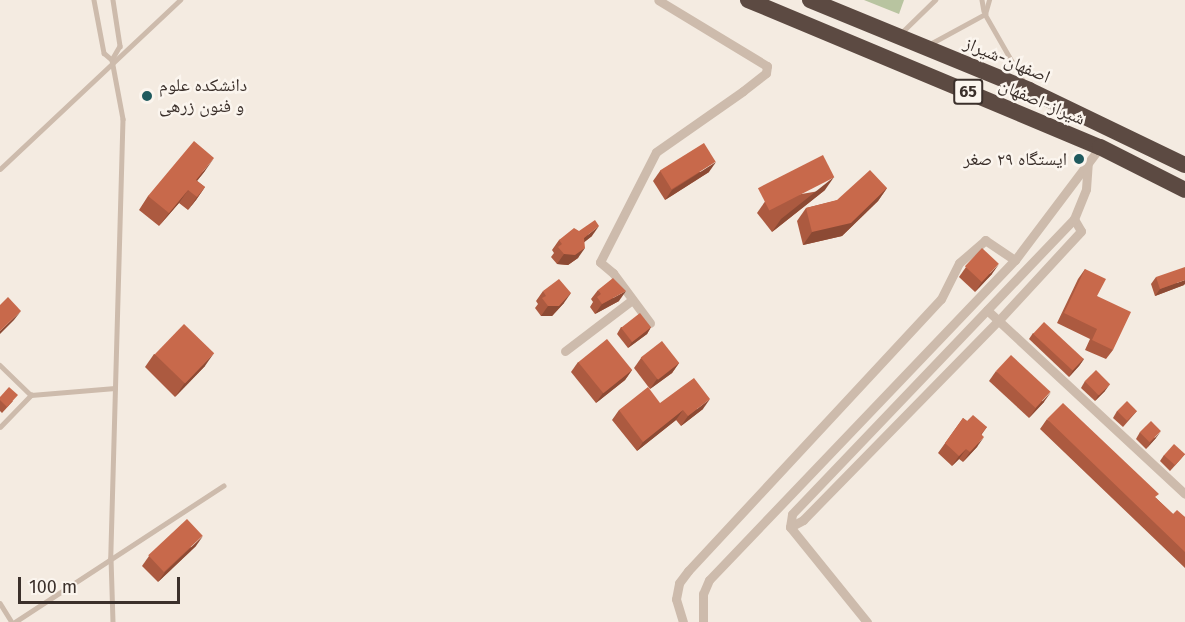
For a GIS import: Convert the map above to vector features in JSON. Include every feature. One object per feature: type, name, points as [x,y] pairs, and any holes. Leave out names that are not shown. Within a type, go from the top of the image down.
[{"type":"highway","name":"شیراز-اصفهان","points":[[748,0],[1100,147],[1185,190]]},
{"type":"highway","name":"اصفهان-شیراز","points":[[810,0],[1029,90],[1185,165]]},
{"type":"street","points":[[650,323],[600,262],[656,152],[766,73],[767,66],[658,0]]},
{"type":"street","points":[[703,622],[703,594],[709,580],[1015,260],[1100,147]]},
{"type":"street","points":[[867,622],[790,527],[792,514],[1074,219],[1086,189],[1088,163]]},
{"type":"street","points":[[790,527],[803,520],[999,321],[1081,231],[1074,219]]},
{"type":"street","points":[[683,622],[676,599],[679,583],[688,571],[941,298],[959,263],[985,240],[1015,260]]},
{"type":"street","points":[[565,351],[632,300]]},
{"type":"street","points":[[987,310],[1185,494]]},
{"type":"lane","points":[[94,0],[104,53],[112,60],[123,118],[111,558],[113,622]]},
{"type":"lane","points":[[112,0],[120,46],[112,60]]},
{"type":"lane","points":[[0,169],[112,60],[180,0]]},
{"type":"lane","points":[[898,36],[935,0]]},
{"type":"lane","points":[[982,0],[985,14],[1029,90]]},
{"type":"lane","points":[[925,46],[985,14],[990,0]]},
{"type":"lane","points":[[0,364],[31,395]]},
{"type":"lane","points":[[0,427],[31,395],[115,388]]},
{"type":"lane","points":[[0,603],[14,622],[223,486]]},
{"type":"green space","points":[[864,0],[904,0],[899,14]]},
{"type":"building","points":[[194,141],[214,158],[196,180],[205,187],[197,197],[188,190],[169,213],[148,196]]},
{"type":"building","points":[[704,143],[716,162],[672,189],[660,171]]},
{"type":"building","points":[[823,155],[834,177],[769,210],[758,188]]},
{"type":"building","points":[[870,170],[887,188],[851,223],[812,232],[806,208],[837,200]]},
{"type":"building","points":[[595,220],[599,226],[584,238],[585,248],[575,255],[564,254],[558,247],[562,244],[559,240],[574,228],[579,231]]},
{"type":"building","points":[[982,248],[999,264],[982,282],[965,266]]},
{"type":"building","points":[[1185,267],[1185,280],[1160,289],[1156,277]]},
{"type":"building","points":[[1085,269],[1106,279],[1097,296],[1131,312],[1113,350],[1092,340],[1097,329],[1064,313]]},
{"type":"building","points":[[613,278],[626,291],[602,304],[597,297],[601,294],[598,290]]},
{"type":"building","points":[[559,279],[571,293],[559,306],[548,306],[542,298],[546,296],[543,291]]},
{"type":"building","points":[[8,297],[21,311],[0,331],[0,305]]},
{"type":"building","points":[[640,313],[651,327],[632,342],[621,328]]},
{"type":"building","points":[[1044,322],[1083,359],[1073,371],[1033,334]]},
{"type":"building","points":[[184,324],[214,353],[185,383],[155,354]]},
{"type":"building","points":[[607,339],[632,370],[603,393],[578,362]]},
{"type":"building","points":[[662,341],[679,363],[658,380],[641,358]]},
{"type":"building","points":[[1011,355],[1050,392],[1035,408],[996,371]]},
{"type":"building","points":[[1096,370],[1110,384],[1099,395],[1085,381]]},
{"type":"building","points":[[694,378],[710,399],[688,416],[683,410],[643,442],[619,410],[648,387],[660,403]]},
{"type":"building","points":[[9,387],[18,395],[7,407],[0,397]]},
{"type":"building","points":[[1127,401],[1137,411],[1127,421],[1117,411]]},
{"type":"building","points":[[1063,403],[1159,494],[1155,497],[1173,514],[1177,510],[1185,517],[1185,552],[1047,419]]},
{"type":"building","points":[[973,415],[987,427],[981,434],[984,437],[970,452],[966,449],[959,456],[945,443],[963,418],[967,421]]},
{"type":"building","points":[[1151,421],[1161,431],[1150,442],[1140,432]]},
{"type":"building","points":[[1174,444],[1185,454],[1175,465],[1164,455]]},
{"type":"building","points":[[187,519],[203,536],[164,572],[148,555]]},
{"type":"place","name":"دانشکده علوم و فنون زرهی","points":[[147,96]]},
{"type":"place","name":"ایستگاه ۲۹ صغر","points":[[1079,159]]}]
